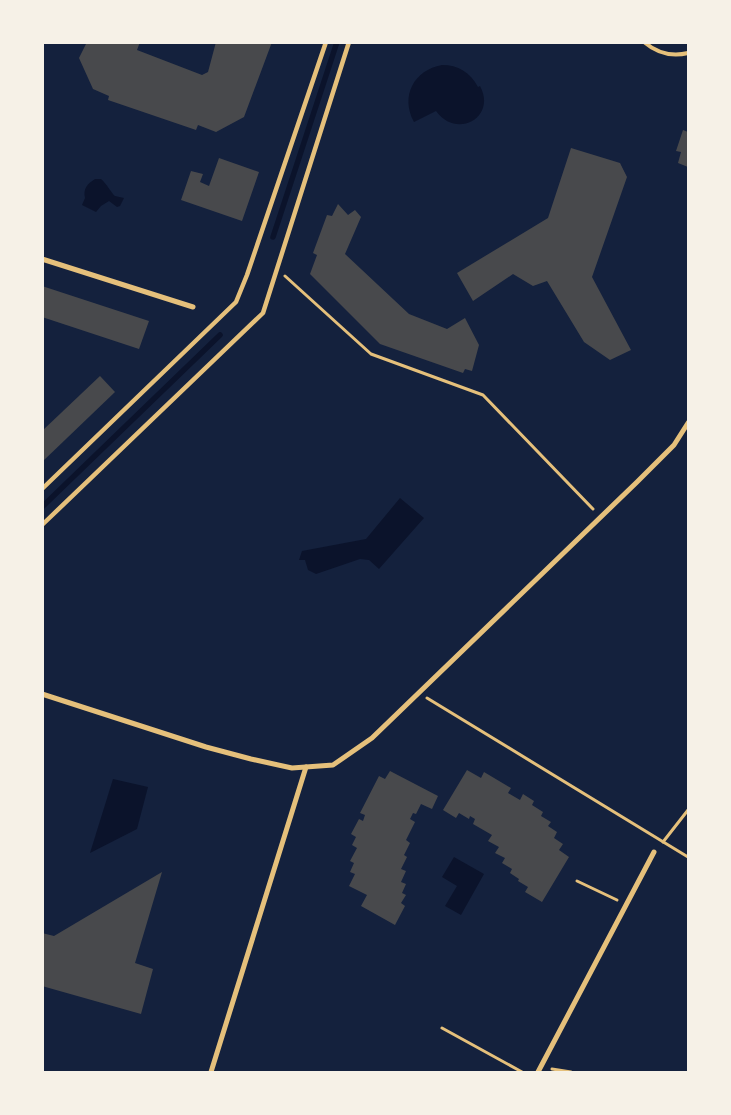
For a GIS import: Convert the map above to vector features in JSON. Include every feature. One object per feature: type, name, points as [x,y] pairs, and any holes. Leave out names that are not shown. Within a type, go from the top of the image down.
[{"type":"street","points":[[42,489],[236,302],[247,276],[326,42]]},
{"type":"street","points":[[42,525],[263,313],[349,42]]},
{"type":"street","points":[[42,259],[193,307]]},
{"type":"street","points":[[42,694],[206,747],[251,759],[292,768],[333,765],[372,738],[674,445],[688,423]]},
{"type":"street","points":[[211,1072],[306,767]]},
{"type":"street","points":[[539,1070],[654,852]]},
{"type":"lane","points":[[644,42],[652,49],[665,54],[682,55],[688,53]]},
{"type":"path","points":[[277,269],[371,354],[482,395],[600,516]]},
{"type":"path","points":[[418,693],[688,857]]},
{"type":"path","points":[[654,852],[688,810]]},
{"type":"path","points":[[577,881],[627,905]]},
{"type":"path","points":[[442,1028],[522,1072]]},
{"type":"path","points":[[539,1070],[571,1072]]},
{"type":"water","points":[[442,65],[453,66],[463,70],[478,87],[480,86],[484,97],[483,107],[479,115],[472,121],[464,124],[454,124],[445,120],[436,111],[414,122],[409,103],[409,94],[412,86],[424,72]]},
{"type":"water","points":[[95,179],[101,179],[115,196],[124,198],[120,206],[117,207],[109,201],[96,212],[82,205],[86,187]]},
{"type":"water","points":[[400,498],[424,518],[379,569],[369,560],[360,559],[316,574],[308,570],[305,560],[299,560],[302,551],[366,539]]},
{"type":"water","points":[[113,779],[148,787],[137,829],[90,853]]},
{"type":"water","points":[[454,857],[484,874],[461,915],[445,906],[457,886],[442,877]]},
{"type":"building","points":[[87,42],[140,42],[137,50],[202,75],[208,72],[216,42],[272,42],[244,117],[216,132],[198,125],[196,130],[108,100],[109,96],[93,89],[79,58]]},
{"type":"building","points":[[683,130],[688,132],[688,167],[678,163],[681,152],[676,151]]},
{"type":"building","points":[[571,148],[620,163],[627,177],[592,277],[631,350],[610,360],[584,342],[547,281],[533,286],[513,274],[473,301],[457,273],[548,218]]},
{"type":"building","points":[[219,158],[259,172],[242,221],[181,200],[191,171],[203,174],[200,182],[209,186]]},
{"type":"building","points":[[338,204],[348,215],[355,210],[361,217],[345,254],[409,314],[447,329],[465,318],[479,345],[472,371],[465,369],[463,373],[380,344],[310,274],[317,255],[313,253],[327,215],[332,216]]},
{"type":"building","points":[[42,286],[149,321],[139,349],[42,317]]},
{"type":"building","points":[[100,376],[115,392],[42,462],[42,431]]},
{"type":"building","points":[[467,770],[481,778],[484,772],[511,788],[508,793],[520,800],[523,794],[534,801],[532,805],[543,812],[541,816],[551,822],[548,826],[557,832],[554,838],[563,844],[559,850],[569,857],[542,902],[525,892],[528,887],[510,873],[512,869],[502,863],[505,858],[495,853],[499,847],[488,841],[492,835],[473,824],[475,819],[470,816],[469,819],[459,813],[456,818],[443,810]]},
{"type":"building","points":[[390,771],[438,796],[432,809],[421,804],[416,814],[413,813],[410,819],[415,822],[406,840],[410,843],[404,855],[407,857],[401,869],[406,871],[401,882],[406,884],[402,893],[406,895],[401,903],[405,906],[395,925],[361,906],[367,895],[349,886],[355,874],[350,872],[354,863],[350,861],[357,848],[352,845],[356,837],[351,834],[359,819],[363,821],[365,815],[360,813],[379,776],[385,779]]},
{"type":"building","points":[[162,872],[135,963],[153,969],[141,1014],[42,986],[42,933],[54,936]]},
{"type":"waterway","points":[[273,237],[337,42]]},
{"type":"waterway","points":[[42,507],[220,335]]}]
